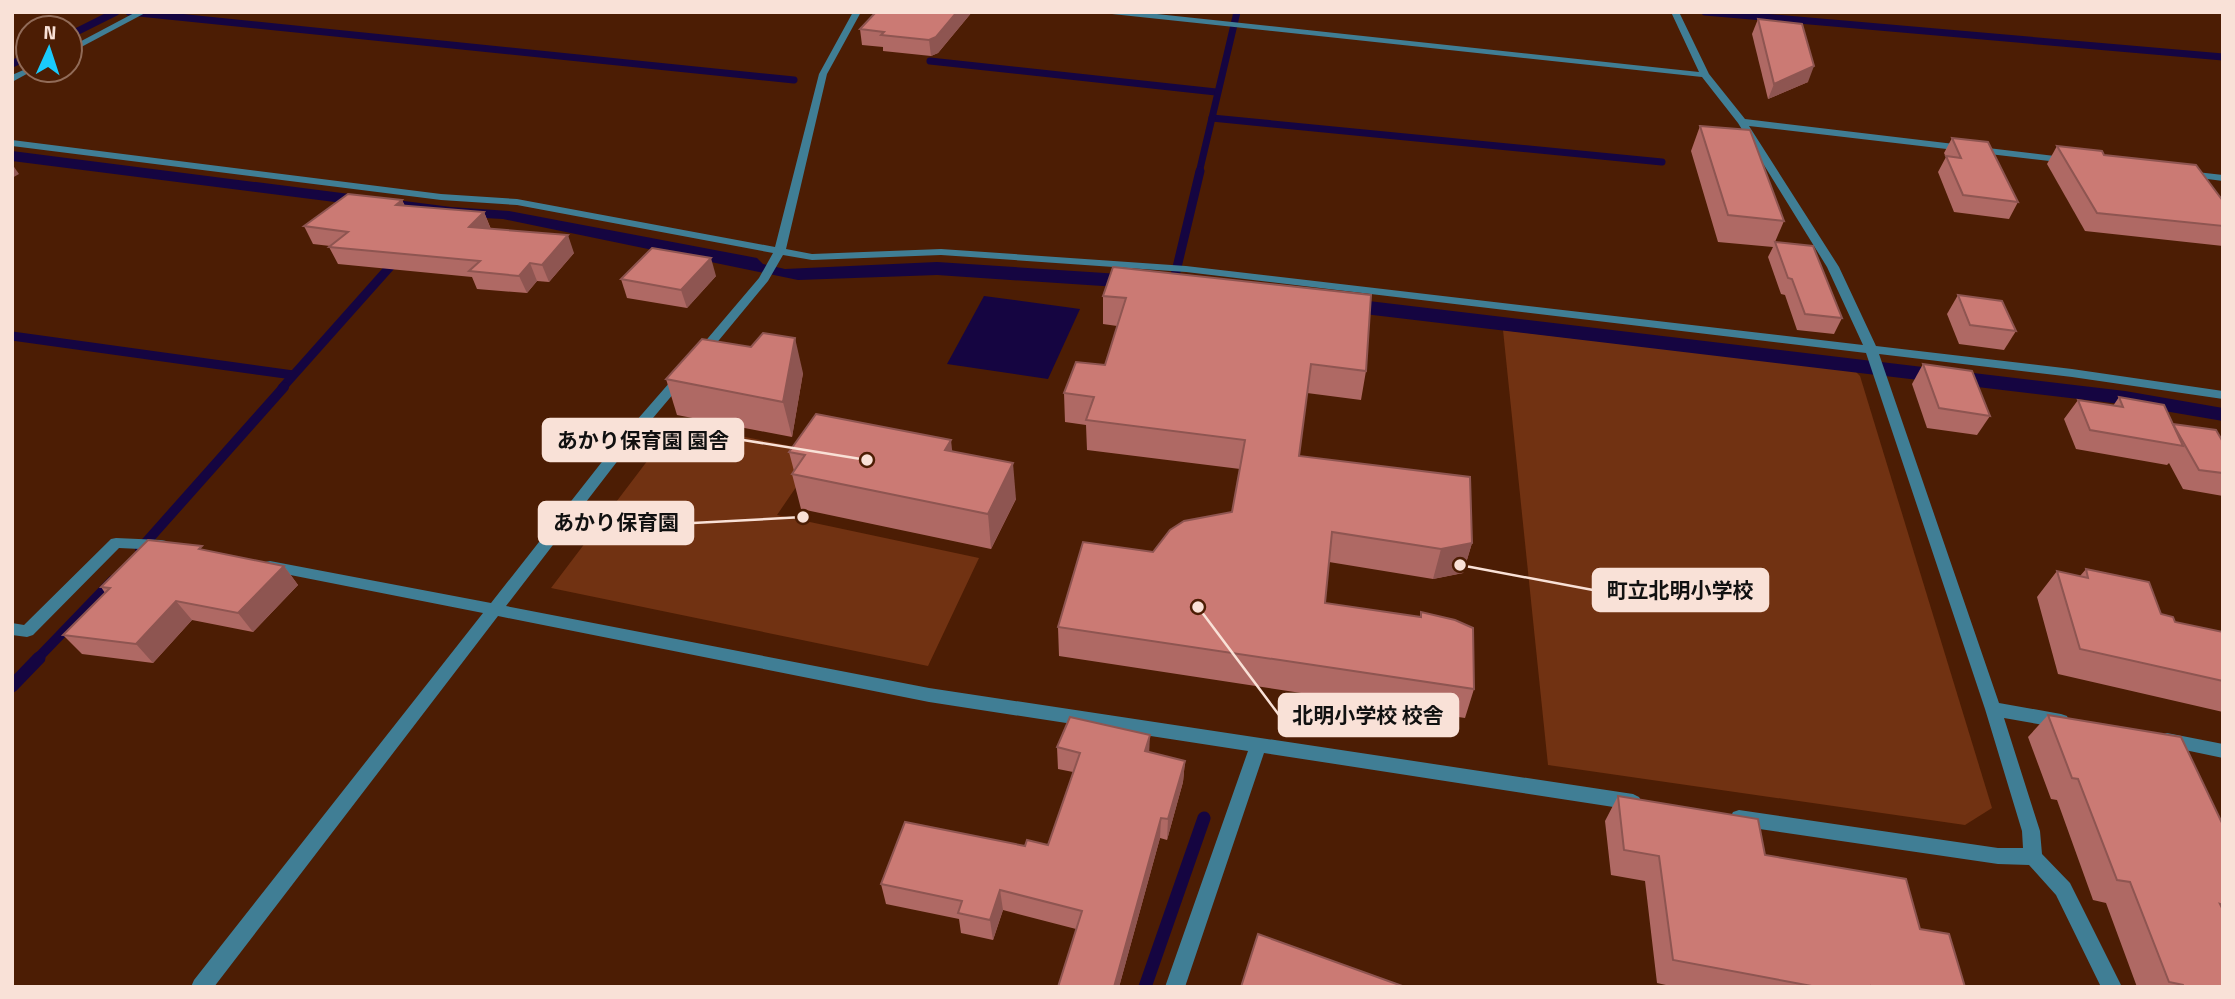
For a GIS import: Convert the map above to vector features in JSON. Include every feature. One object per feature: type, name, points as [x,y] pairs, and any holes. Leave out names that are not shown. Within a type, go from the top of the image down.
[{"type":"street","points":[[201,987],[621,447],[764,279],[777,257],[820,86],[857,12]]},
{"type":"street","points":[[1112,12],[1705,75]]},
{"type":"street","points":[[1675,13],[1705,75],[1742,122],[1833,267],[1872,352],[1993,709],[2031,831],[2033,857],[2063,889],[2112,987]]},
{"type":"street","points":[[84,43],[138,15]]},
{"type":"street","points":[[1742,122],[2085,162]]},
{"type":"street","points":[[12,143],[441,197],[517,202],[777,257],[941,252],[1186,269],[1872,352],[2073,373],[2223,395]]},
{"type":"street","points":[[2182,173],[2223,178]]},
{"type":"street","points":[[12,629],[27,631],[116,543],[170,546]]},
{"type":"street","points":[[256,563],[929,695],[1654,806]]},
{"type":"street","points":[[1993,709],[2074,723]]},
{"type":"street","points":[[2155,738],[2223,751]]},
{"type":"street","points":[[1175,987],[1258,747]]},
{"type":"street","points":[[1723,816],[1997,856],[2033,857]]},
{"type":"shaded area","points":[[12,151],[451,207],[509,211],[757,258],[763,264],[785,269],[937,262],[1166,277],[2125,391],[2223,408],[2223,421],[2129,405],[1163,290],[937,275],[798,280],[503,219],[445,216],[12,161]]},
{"type":"shaded area","points":[[984,296],[1080,309],[1048,379],[947,364]]},
{"type":"shaded area","points":[[1503,330],[1855,371],[1860,376],[1992,808],[1965,825],[1548,765]]},
{"type":"shaded area","points":[[676,423],[820,452],[777,515],[979,558],[928,666],[551,588]]},
{"type":"building","points":[[876,12],[957,12],[936,37],[929,40],[881,35],[884,32],[860,29]]},
{"type":"building","points":[[1758,19],[1802,24],[1814,66],[1774,84]]},
{"type":"building","points":[[1700,126],[1750,130],[1784,221],[1728,215]]},
{"type":"building","points":[[1952,138],[1988,142],[2018,202],[1963,195],[1946,156],[1961,158]]},
{"type":"building","points":[[2057,146],[2102,151],[2104,155],[2196,165],[2223,201],[2223,226],[2097,213]]},
{"type":"building","points":[[348,194],[402,200],[396,205],[484,212],[469,227],[568,235],[542,265],[530,263],[519,276],[469,271],[480,261],[329,247],[348,232],[304,226]]},
{"type":"building","points":[[1775,242],[1813,246],[1842,318],[1805,314]]},
{"type":"building","points":[[652,248],[711,258],[681,290],[621,279]]},
{"type":"building","points":[[1113,267],[1371,295],[1366,371],[1311,364],[1299,456],[1470,477],[1472,543],[1441,549],[1332,532],[1325,603],[1421,617],[1421,612],[1455,620],[1473,628],[1474,689],[1058,627],[1083,542],[1153,552],[1170,530],[1184,521],[1232,512],[1245,440],[1086,420],[1094,397],[1064,393],[1076,362],[1105,365],[1126,298],[1103,296]]},
{"type":"building","points":[[1958,295],[2002,301],[2016,331],[1970,325]]},
{"type":"building","points":[[763,333],[795,338],[783,402],[666,379],[702,339],[751,347]]},
{"type":"building","points":[[1923,364],[1972,371],[1990,416],[1939,408]]},
{"type":"building","points":[[2119,397],[2164,405],[2183,446],[2090,430],[2078,400],[2123,407]]},
{"type":"building","points":[[816,414],[951,440],[945,450],[1013,463],[988,514],[792,474],[805,455],[789,452]]},
{"type":"building","points":[[2173,424],[2216,430],[2223,442],[2223,473],[2199,470]]},
{"type":"building","points":[[148,540],[202,546],[199,549],[284,566],[238,613],[176,601],[136,644],[63,635],[110,588],[101,587]]},
{"type":"building","points":[[2086,569],[2149,582],[2161,614],[2173,617],[2175,622],[2223,632],[2223,681],[2080,649],[2057,571],[2088,578]]},
{"type":"building","points":[[2048,715],[2181,737],[2223,825],[2223,905],[2220,904],[2223,910],[2223,987],[2184,987],[2169,982],[2130,882],[2117,880],[2078,779],[2072,778]]},
{"type":"building","points":[[1070,717],[1150,735],[1145,751],[1185,761],[1168,819],[1161,818],[1114,987],[1058,987],[1082,911],[1000,890],[990,920],[958,913],[962,901],[881,884],[905,822],[1025,846],[1027,840],[1048,845],[1080,753],[1057,747]]},
{"type":"building","points":[[1618,796],[1758,819],[1765,855],[1906,879],[1920,929],[1949,934],[1965,987],[1817,987],[1673,960],[1659,856],[1624,850]]},
{"type":"building","points":[[1258,934],[1405,987],[1241,987]]},
{"type":"waterway","points":[[84,28],[116,12]]},
{"type":"waterway","points":[[129,12],[794,80]]},
{"type":"waterway","points":[[1199,173],[1237,12]]},
{"type":"waterway","points":[[1705,12],[2223,57]]},
{"type":"waterway","points":[[930,61],[1216,92]]},
{"type":"waterway","points":[[1212,118],[1662,162]]},
{"type":"waterway","points":[[1173,284],[1200,171]]},
{"type":"waterway","points":[[282,388],[396,260]]},
{"type":"waterway","points":[[12,336],[293,375]]},
{"type":"waterway","points":[[140,549],[284,387]]},
{"type":"waterway","points":[[37,659],[113,580]]},
{"type":"waterway","points":[[12,686],[39,658]]},
{"type":"waterway","points":[[1145,987],[1204,818]]},
{"type":"place","name":"あかり保育園 園舎","points":[[867,460]]},
{"type":"place","name":"あかり保育園","points":[[803,517]]},
{"type":"place","name":"町立北明小学校","points":[[1460,565]]},
{"type":"place","name":"北明小学校 校舎","points":[[1198,607]]}]
